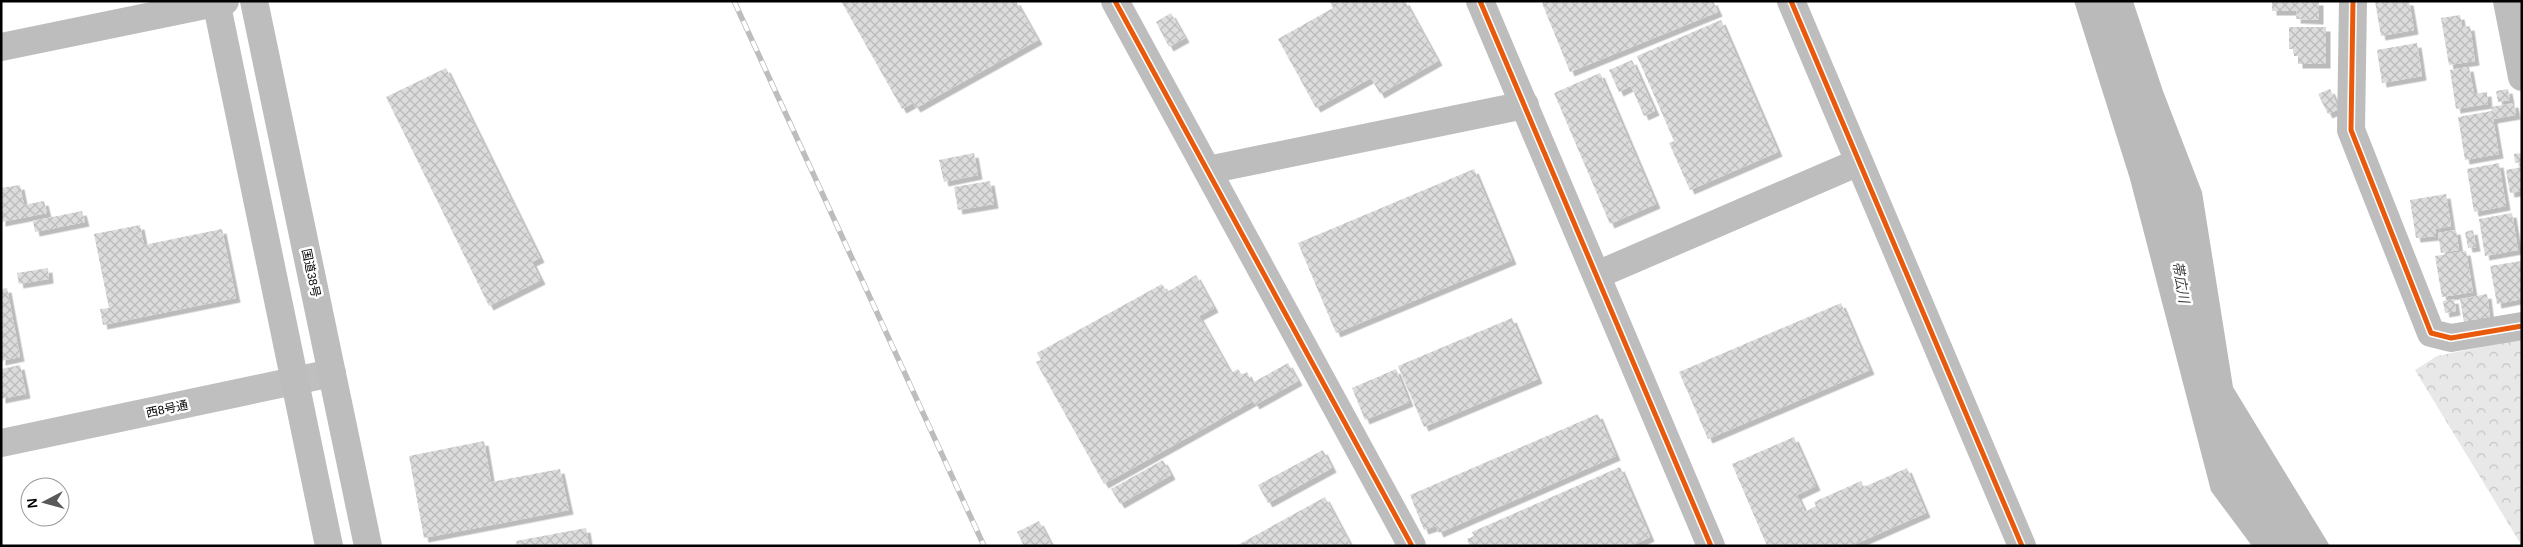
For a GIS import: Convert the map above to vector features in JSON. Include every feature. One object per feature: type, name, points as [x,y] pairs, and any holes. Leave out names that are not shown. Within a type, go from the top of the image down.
[{"type":"main road","name":"国道38号","points":[[254,1],[368,546]]},
{"type":"main road","points":[[1115,1],[1412,546]]},
{"type":"main road","points":[[1480,1],[1711,546]]},
{"type":"main road","points":[[1791,1],[2022,546]]},
{"type":"main road","points":[[2352,1],[2351,130],[2431,333],[2451,338],[2522,326]]},
{"type":"main road","points":[[2507,1],[2522,77]]},
{"type":"main road","points":[[1,47],[219,2],[329,546]]},
{"type":"main road","points":[[1208,170],[1525,105]]},
{"type":"main road","points":[[1596,275],[1859,162]]},
{"type":"street","name":"西8号通","points":[[1,443],[332,373]]},
{"type":"green space","points":[[2522,339],[2522,546],[2415,370],[2437,356]]},
{"type":"water","name":"帯広川","points":[[2074,1],[2133,1],[2163,91],[2202,192],[2233,387],[2330,546],[2252,546],[2211,491],[2130,179]]},
{"type":"building","points":[[841,1],[1016,1],[1038,40],[916,108],[913,103],[902,109]]},
{"type":"building","points":[[1329,1],[1405,1],[1438,61],[1380,94],[1371,78],[1316,108],[1278,39],[1333,8]]},
{"type":"building","points":[[1546,1],[1713,1],[1718,12],[1570,72],[1542,3]]},
{"type":"building","points":[[2272,1],[2319,1],[2319,20],[2296,19],[2297,11],[2272,11]]},
{"type":"building","points":[[2375,1],[2409,1],[2414,30],[2381,36]]},
{"type":"building","points":[[1171,13],[1185,38],[1169,47],[1156,22]]},
{"type":"building","points":[[2460,15],[2462,27],[2470,26],[2475,61],[2449,65],[2441,18]]},
{"type":"building","points":[[1721,20],[1778,152],[1690,190],[1669,143],[1674,141],[1637,56]]},
{"type":"building","points":[[2289,27],[2326,27],[2326,64],[2298,64],[2298,56],[2294,56],[2294,49],[2289,49]]},
{"type":"building","points":[[2417,43],[2422,76],[2382,83],[2377,50]]},
{"type":"building","points":[[1632,60],[1655,111],[1644,116],[1631,86],[1619,92],[1609,70]]},
{"type":"building","points":[[2469,67],[2474,94],[2487,92],[2488,104],[2456,109],[2450,70]]},
{"type":"building","points":[[446,68],[540,258],[532,262],[541,280],[489,306],[386,97]]},
{"type":"building","points":[[1600,73],[1656,204],[1610,224],[1554,93]]},
{"type":"building","points":[[2330,89],[2339,109],[2328,114],[2318,94]]},
{"type":"building","points":[[2508,89],[2510,100],[2498,102],[2496,91]]},
{"type":"building","points":[[2514,103],[2516,115],[2493,119],[2499,154],[2465,160],[2458,117],[2492,111],[2491,107]]},
{"type":"building","points":[[974,153],[978,175],[944,182],[939,160]]},
{"type":"building","points":[[2522,153],[2522,162],[2515,163],[2514,154]]},
{"type":"building","points":[[2499,163],[2506,206],[2474,212],[2467,169]]},
{"type":"building","points":[[2522,167],[2522,191],[2510,193],[2506,170]]},
{"type":"building","points":[[1474,169],[1512,260],[1336,333],[1298,243]]},
{"type":"building","points":[[990,181],[994,204],[958,210],[954,187]]},
{"type":"building","points":[[20,185],[24,205],[44,201],[47,213],[1,222],[1,188]]},
{"type":"building","points":[[2446,194],[2451,226],[2435,229],[2436,236],[2416,238],[2410,200]]},
{"type":"building","points":[[82,211],[85,222],[35,232],[33,221]]},
{"type":"building","points":[[2512,213],[2518,250],[2485,256],[2479,219]]},
{"type":"building","points":[[140,225],[144,245],[222,229],[236,298],[103,325],[100,309],[109,308],[94,234]]},
{"type":"building","points":[[2456,230],[2459,250],[2441,253],[2438,233]]},
{"type":"building","points":[[2473,230],[2476,247],[2468,248],[2465,232]]},
{"type":"building","points":[[2466,251],[2473,292],[2442,297],[2435,256]]},
{"type":"building","points":[[2521,261],[2522,299],[2497,304],[2490,266]]},
{"type":"building","points":[[48,268],[49,279],[19,284],[17,273]]},
{"type":"building","points":[[1196,275],[1214,308],[1199,316],[1231,373],[1238,369],[1242,375],[1247,372],[1252,383],[1288,363],[1298,381],[1255,405],[1253,401],[1104,484],[1036,362],[1041,360],[1037,353],[1162,284],[1167,292]]},
{"type":"building","points":[[7,288],[20,357],[1,361],[1,289]]},
{"type":"building","points":[[2487,294],[2490,318],[2464,322],[2460,299]]},
{"type":"building","points":[[2454,299],[2456,311],[2445,313],[2443,301]]},
{"type":"building","points":[[1841,303],[1870,370],[1708,439],[1679,372]]},
{"type":"building","points":[[1512,318],[1538,379],[1424,427],[1398,366]]},
{"type":"building","points":[[20,365],[26,394],[1,399],[1,369]]},
{"type":"building","points":[[1396,369],[1409,402],[1365,420],[1352,388]]},
{"type":"building","points":[[1598,414],[1616,456],[1439,533],[1436,526],[1424,530],[1410,495]]},
{"type":"building","points":[[1794,437],[1816,486],[1797,495],[1805,512],[1816,506],[1814,502],[1861,481],[1864,487],[1907,468],[1926,513],[1851,546],[1767,546],[1732,464]]},
{"type":"building","points":[[484,441],[491,482],[560,469],[569,510],[424,538],[409,456]]},
{"type":"building","points":[[1323,450],[1332,468],[1268,503],[1258,485]]},
{"type":"building","points":[[1163,460],[1171,475],[1120,504],[1111,489]]},
{"type":"building","points":[[1620,467],[1650,537],[1631,546],[1470,546],[1467,539],[1474,536],[1472,532]]},
{"type":"building","points":[[1325,497],[1351,546],[1236,546]]},
{"type":"building","points":[[1039,521],[1052,546],[1024,546],[1017,532]]},
{"type":"building","points":[[586,528],[589,546],[517,546],[516,541]]},
{"type":"railway","points":[[734,1],[984,546]]},
{"type":"cycle path","points":[[1115,1],[1412,546]]},
{"type":"cycle path","points":[[1480,1],[1711,546]]},
{"type":"cycle path","points":[[1791,1],[2022,546]]},
{"type":"cycle path","points":[[2353,1],[2351,130],[2431,333],[2451,338],[2522,326]]}]
